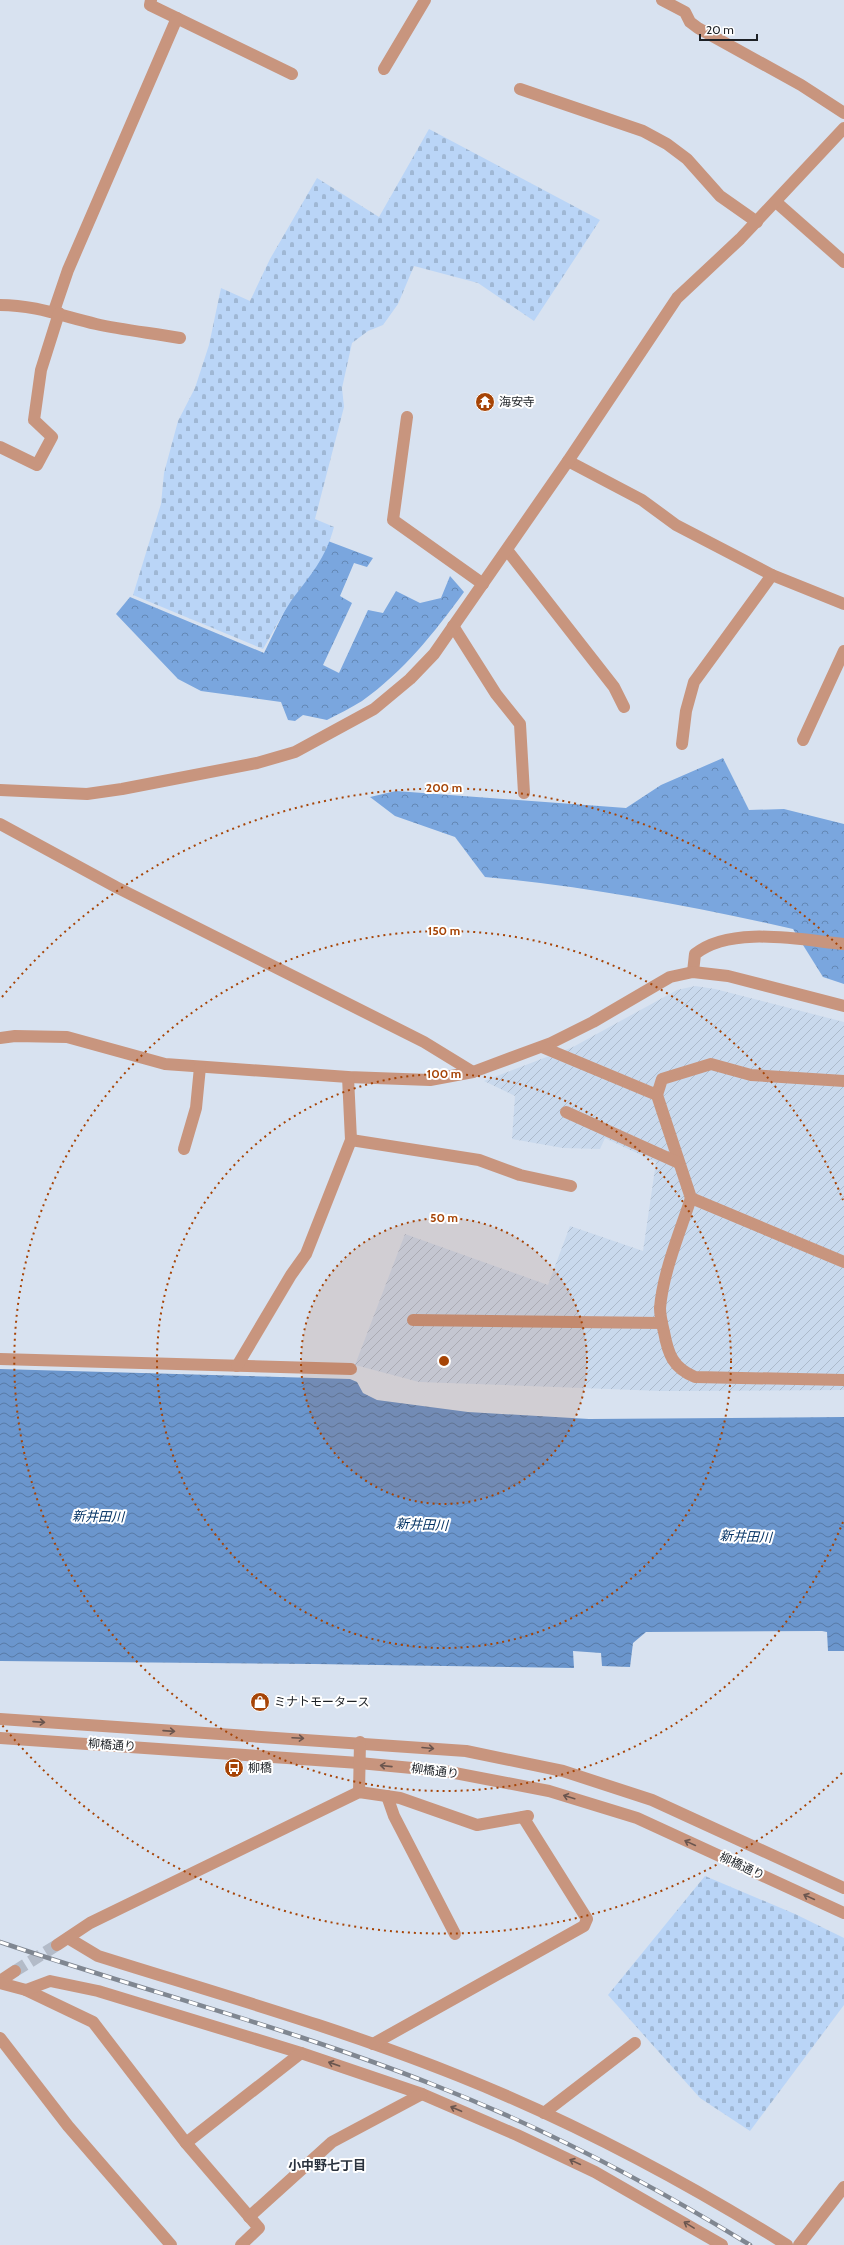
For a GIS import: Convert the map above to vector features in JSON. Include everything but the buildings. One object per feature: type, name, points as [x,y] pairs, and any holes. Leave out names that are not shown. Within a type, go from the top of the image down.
[{"type":"street","points":[[151,0],[150,5],[292,74]]},
{"type":"street","points":[[384,69],[424,0]]},
{"type":"street","points":[[662,0],[685,12],[690,22],[698,28],[801,85],[844,113]]},
{"type":"street","points":[[0,446],[37,465],[52,436],[34,420],[40,370],[68,270],[177,18]]},
{"type":"street","points":[[520,89],[643,131],[667,144],[687,159],[720,196],[757,222]]},
{"type":"street","points":[[0,790],[87,794],[122,789],[257,762],[295,752],[374,709],[424,664],[453,626],[568,461],[677,298],[757,222],[844,128]]},
{"type":"street","points":[[776,202],[844,262]]},
{"type":"street","points":[[0,305],[13,305],[57,312],[108,327],[180,338]]},
{"type":"street","points":[[407,417],[393,520],[482,584]]},
{"type":"street","points":[[568,461],[642,500],[676,525],[772,575],[844,604]]},
{"type":"street","points":[[506,550],[614,688],[624,707]]},
{"type":"street","points":[[682,744],[686,711],[694,682],[772,575]]},
{"type":"street","points":[[453,626],[496,694],[520,724],[524,793]]},
{"type":"street","points":[[803,740],[844,650]]},
{"type":"street","points":[[0,824],[116,887],[424,1042],[473,1072]]},
{"type":"street","points":[[693,972],[696,954],[705,946],[728,939],[769,938],[844,944]]},
{"type":"street","points":[[0,1038],[15,1036],[67,1037],[165,1064],[348,1077],[430,1080],[473,1072],[542,1047],[593,1022],[670,977],[693,972],[728,976],[844,1006]]},
{"type":"street","points":[[542,1047],[657,1095]]},
{"type":"street","points":[[844,1081],[751,1075],[711,1064],[662,1079],[657,1095],[691,1198],[670,1261],[660,1308],[667,1351],[675,1364],[684,1373],[695,1377],[844,1380]]},
{"type":"street","points":[[184,1149],[196,1108],[200,1067]]},
{"type":"street","points":[[237,1366],[291,1275],[306,1254],[351,1140],[348,1077]]},
{"type":"street","points":[[566,1112],[679,1163]]},
{"type":"street","points":[[351,1140],[479,1160],[520,1175],[571,1186]]},
{"type":"street","points":[[691,1198],[844,1262]]},
{"type":"street","points":[[413,1320],[662,1324]]},
{"type":"street","points":[[0,1360],[351,1369]]},
{"type":"street","name":"柳橋通り","points":[[0,1719],[360,1742],[466,1751],[563,1771],[652,1800],[844,1888]]},
{"type":"street","name":"柳橋通り","points":[[0,1738],[359,1763],[444,1771],[549,1791],[637,1818],[844,1913]]},
{"type":"street","points":[[359,1792],[360,1742]]},
{"type":"street","points":[[57,1946],[90,1923],[359,1792],[400,1798],[477,1825],[525,1816],[587,1919],[584,1926],[372,2044]]},
{"type":"street","points":[[387,1796],[394,1816],[455,1934]]},
{"type":"street","points":[[68,1938],[98,1956],[372,2044],[459,2076],[544,2113],[650,2165],[737,2214],[787,2245]]},
{"type":"street","points":[[0,1982],[15,1971]]},
{"type":"street","points":[[26,1990],[50,1981],[98,1991],[301,2053],[422,2094],[517,2135],[595,2172],[722,2245]]},
{"type":"street","points":[[0,1982],[26,1990],[93,2022],[186,2143],[260,2228],[241,2245]]},
{"type":"street","points":[[0,2038],[68,2126],[171,2245]]},
{"type":"street","points":[[544,2113],[635,2043]]},
{"type":"street","points":[[186,2143],[301,2053]]},
{"type":"street","points":[[249,2216],[332,2142],[422,2094]]},
{"type":"street","points":[[799,2245],[844,2187]]},
{"type":"shaded area","points":[[695,986],[715,989],[844,1022],[844,1390],[662,1391],[419,1382],[355,1365],[405,1234],[548,1285],[570,1226],[643,1251],[656,1162],[605,1138],[600,1149],[563,1148],[512,1139],[515,1096],[484,1081],[573,1047],[677,990]]},
{"type":"green space","points":[[429,129],[600,220],[534,321],[478,283],[414,266],[398,304],[383,325],[368,331],[352,343],[342,388],[344,407],[315,519],[334,527],[322,558],[287,607],[263,649],[133,595],[161,504],[164,473],[178,421],[195,388],[209,345],[221,288],[250,301],[270,259],[317,178],[379,217]]},
{"type":"green space","points":[[320,538],[373,558],[367,567],[354,563],[340,596],[352,603],[323,665],[339,673],[368,610],[383,613],[396,591],[420,603],[441,598],[450,576],[464,592],[430,637],[405,664],[362,701],[327,720],[303,715],[295,721],[288,720],[281,702],[201,691],[178,679],[116,614],[130,597],[264,653]]},
{"type":"green space","points":[[723,758],[749,810],[784,809],[844,824],[844,984],[823,977],[793,929],[640,898],[563,886],[485,877],[455,837],[395,816],[370,797],[396,791],[626,808],[661,785]]},
{"type":"green space","points":[[705,1876],[795,1914],[844,1938],[844,2005],[750,2131],[700,2098],[608,1995]]},
{"type":"water","name":"新井田川","points":[[0,1369],[350,1379],[357,1382],[363,1393],[377,1400],[468,1412],[589,1419],[844,1417],[844,1651],[828,1651],[827,1632],[822,1631],[646,1632],[633,1643],[630,1667],[602,1666],[601,1653],[573,1651],[574,1668],[0,1661]]},
{"type":"tunnel","points":[[15,1971],[57,1945]]},
{"type":"railway","points":[[0,1942],[273,2028],[434,2085],[516,2119],[596,2158],[674,2200],[750,2245]]},
{"type":"place","name":"海安寺","points":[[485,402]]},
{"type":"place","name":"ミナトモータース","points":[[260,1702]]},
{"type":"place","name":"柳橋","points":[[234,1768]]},
{"type":"district","name":"小中野七丁目","points":[[327,2165]]}]
